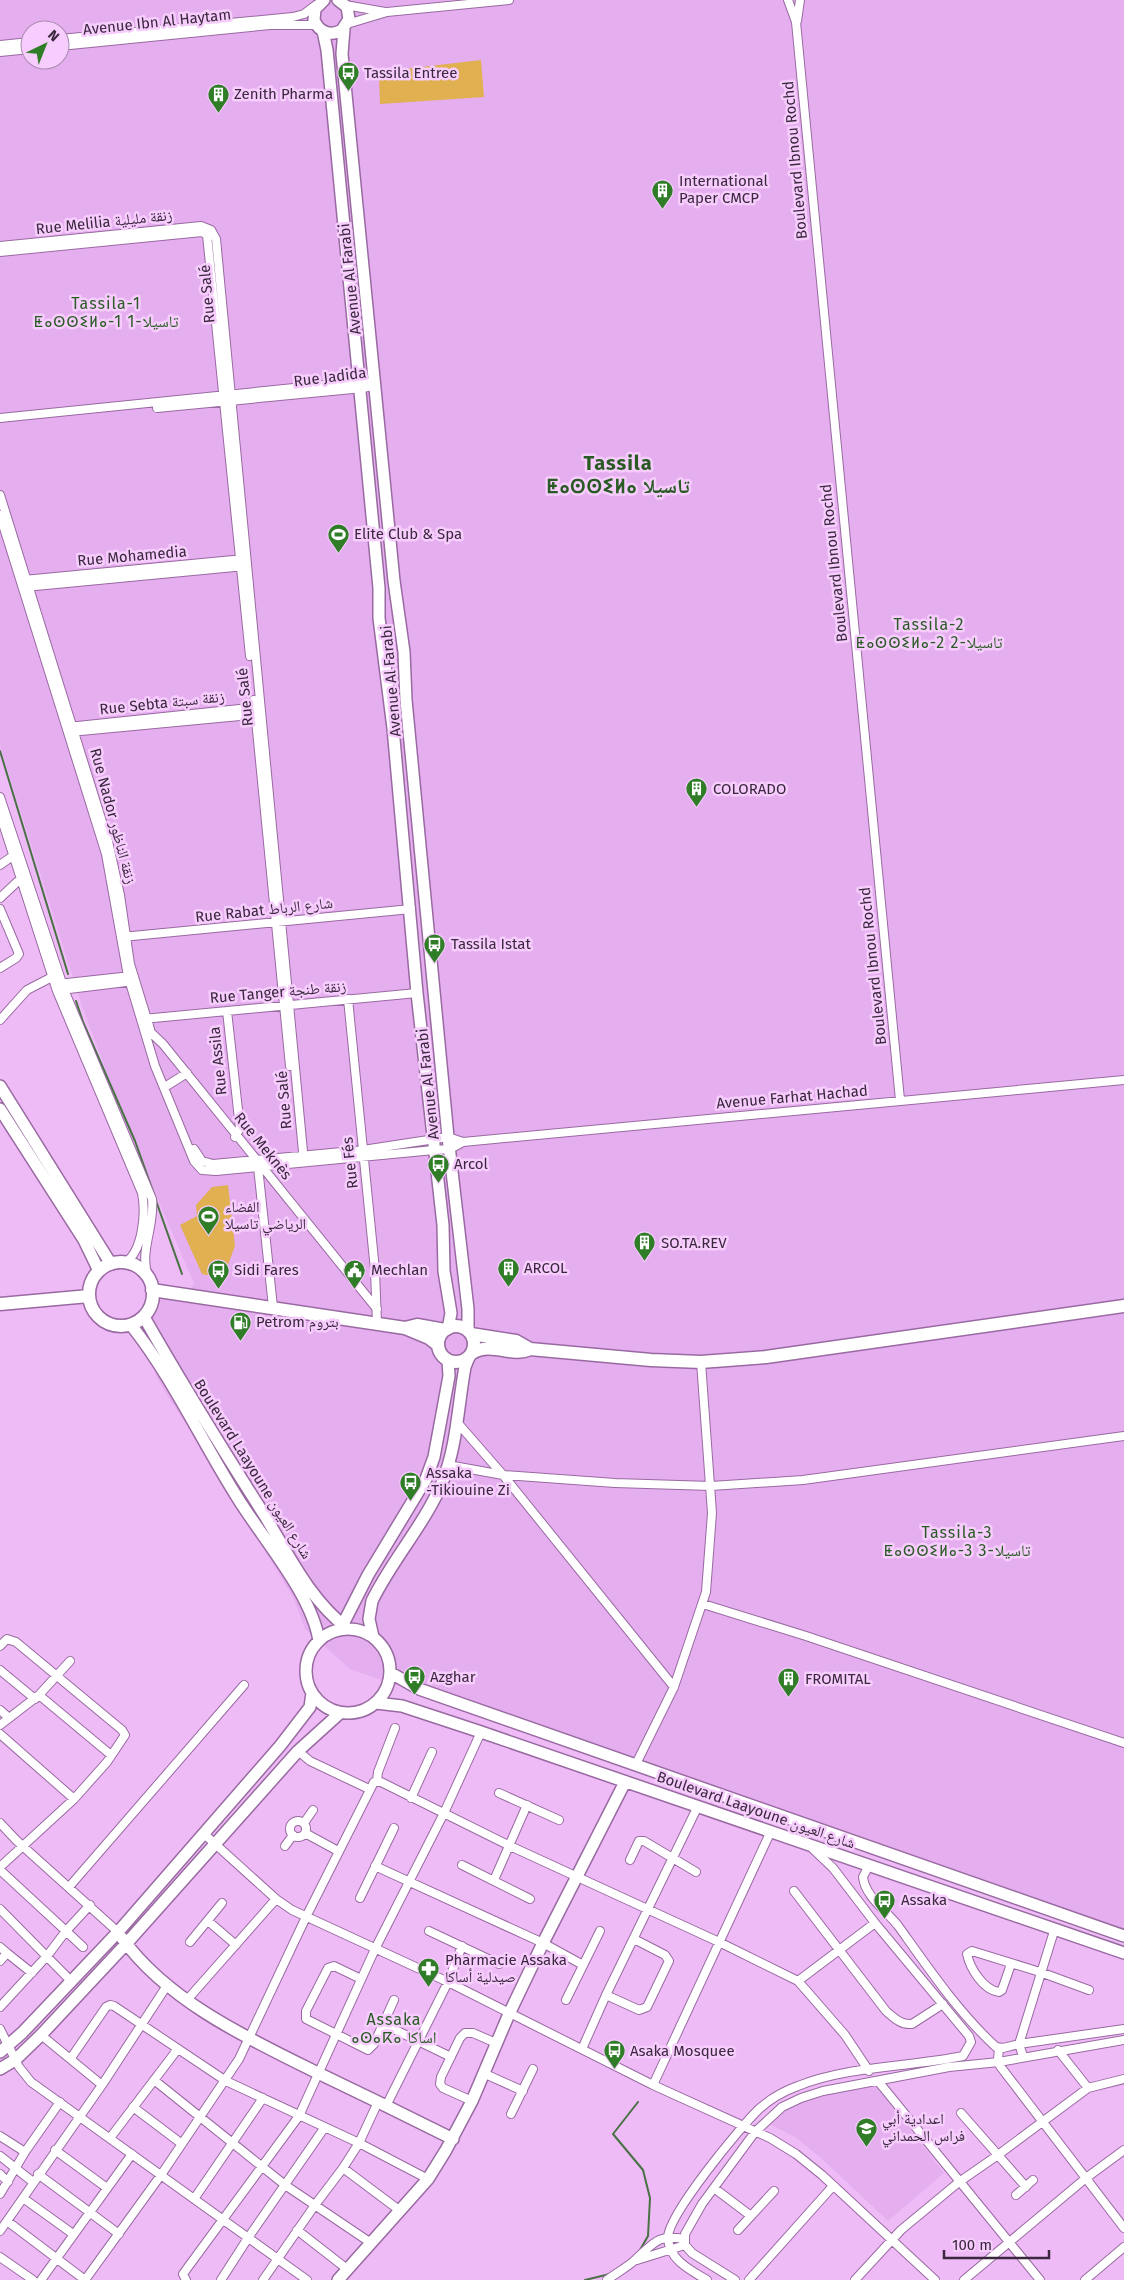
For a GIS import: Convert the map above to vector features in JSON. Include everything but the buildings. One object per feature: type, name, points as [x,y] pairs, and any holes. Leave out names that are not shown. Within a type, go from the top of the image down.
[{"type":"main road","points":[[125,1263],[142,1270],[148,1277],[152,1290],[149,1309],[144,1317],[131,1325],[123,1326],[106,1323],[94,1312],[89,1296],[90,1287],[99,1271],[111,1264],[125,1263]]},
{"type":"main road","points":[[152,1290],[273,1307],[377,1316],[429,1338],[438,1345]]},
{"type":"main road","points":[[0,1304],[89,1296]]},
{"type":"main road","points":[[404,1328],[417,1325],[446,1330],[460,1327],[470,1332],[516,1341],[530,1349],[651,1360],[700,1362],[766,1357],[1124,1309]]},
{"type":"main road","points":[[446,1330],[439,1339],[438,1345],[441,1355],[448,1360],[459,1362],[484,1347],[522,1352],[530,1349]]},
{"type":"main road","points":[[470,1332],[474,1342],[471,1355]]},
{"type":"street","points":[[319,28],[335,33],[345,27],[387,12],[509,0]]},
{"type":"street","name":"Boulevard Ibnou Rochd","points":[[788,0],[796,22],[900,1100]]},
{"type":"street","name":"Boulevard Ibnou Rochd","points":[[796,22],[800,0]]},
{"type":"street","name":"Avenue Al Farabi","points":[[321,1],[313,15],[327,50],[379,588],[379,618],[393,728],[411,909],[417,993],[443,1225],[444,1271],[451,1313],[446,1330]]},
{"type":"street","name":"Avenue Ibn Al Haytam","points":[[70,38],[293,17],[304,14],[321,1]]},
{"type":"street","points":[[342,2],[387,12]]},
{"type":"street","name":"Avenue Al Farabi","points":[[342,2],[349,15],[342,46],[394,581],[404,652],[406,693],[449,1143],[470,1332]]},
{"type":"street","name":"Avenue Ibn Al Haytam","points":[[70,45],[270,25],[319,28]]},
{"type":"street","points":[[0,45],[20,43]]},
{"type":"street","points":[[0,52],[20,50]]},
{"type":"street","name":"Rue Melilia زنقة مليلية","points":[[0,246],[202,226],[209,233]]},
{"type":"street","name":"Rue Melilia زنقة مليلية","points":[[0,252],[202,232],[209,233]]},
{"type":"street","name":"Rue Salé","points":[[209,233],[216,242],[227,398],[302,1159]]},
{"type":"street","name":"Rue Jadida","points":[[0,422],[358,385],[368,382],[376,385]]},
{"type":"street","name":"Rue Jadida","points":[[0,418],[227,398]]},
{"type":"street","name":"Rue Nador زنقة الناظور","points":[[0,495],[106,854],[131,979],[144,1021],[196,1154],[214,1168]]},
{"type":"street","name":"Rue Nador زنقة الناظور","points":[[0,515],[25,583]]},
{"type":"street","name":"Rue Mohamedia","points":[[25,583],[243,563]]},
{"type":"street","name":"Rue Sebta زنقة سبتة","points":[[70,729],[258,711]]},
{"type":"street","points":[[0,797],[16,854],[58,983],[142,1193],[144,1218],[137,1247],[133,1255],[125,1263]]},
{"type":"street","points":[[0,814],[16,854]]},
{"type":"street","points":[[0,865],[16,854]]},
{"type":"street","points":[[0,898],[14,886],[25,881]]},
{"type":"street","points":[[0,909],[19,954],[0,968]]},
{"type":"street","name":"Rue Rabat شارع الرباط","points":[[122,937],[411,909]]},
{"type":"street","points":[[0,1020],[27,990],[58,983],[131,979]]},
{"type":"street","points":[[58,983],[152,1199],[152,1222],[144,1252],[148,1277]]},
{"type":"street","name":"Rue Tanger زنقة طنجة","points":[[144,1021],[417,993]]},
{"type":"street","name":"Rue Fés","points":[[348,999],[375,1270],[377,1316]]},
{"type":"street","name":"Rue Assila","points":[[227,1011],[240,1128],[236,1136]]},
{"type":"street","name":"Rue Nador زنقة الناظور","points":[[150,1036],[154,1066],[194,1161],[202,1170],[214,1168]]},
{"type":"street","name":"Rue Meknès","points":[[150,1036],[185,1074],[236,1136],[377,1316]]},
{"type":"street","points":[[168,1085],[185,1074]]},
{"type":"street","name":"Avenue Farhat Hachad","points":[[214,1168],[363,1153],[417,1143],[434,1145],[1124,1080]]},
{"type":"street","points":[[0,1086],[111,1264]]},
{"type":"street","points":[[0,1110],[84,1240],[99,1271]]},
{"type":"street","name":"Avenue Farhat Hachad","points":[[434,1145],[449,1143]]},
{"type":"street","points":[[258,1164],[273,1307]]},
{"type":"street","name":"Boulevard Laayoune شارع العيون","points":[[144,1317],[229,1461],[312,1593],[343,1628]]},
{"type":"street","name":"Boulevard Laayoune شارع العيون","points":[[131,1325],[146,1343],[174,1388],[237,1498],[305,1599],[315,1623],[318,1641]]},
{"type":"street","points":[[373,1637],[369,1619],[372,1601],[438,1491],[448,1464],[464,1367],[471,1355]]},
{"type":"street","points":[[343,1628],[368,1575],[430,1471],[449,1376],[448,1360]]},
{"type":"street","points":[[636,1764],[674,1687],[703,1604],[708,1578],[712,1539],[711,1486],[700,1362]]},
{"type":"street","points":[[456,1421],[504,1474],[674,1687]]},
{"type":"street","points":[[448,1464],[504,1474],[615,1483],[711,1486],[803,1480],[1124,1436]]},
{"type":"street","points":[[703,1604],[806,1636],[1124,1742]]},
{"type":"street","points":[[343,1628],[356,1629],[373,1637],[386,1653],[391,1673],[388,1690],[376,1703],[359,1712],[340,1713],[324,1706],[312,1694],[308,1685],[306,1666],[308,1657],[318,1641],[332,1632],[343,1628]]},
{"type":"street","points":[[0,1646],[7,1640],[16,1642],[123,1731],[124,1737],[74,1799],[0,1868],[83,1947]]},
{"type":"street","points":[[0,1725],[37,1697],[70,1661]]},
{"type":"street","points":[[0,1670],[111,1755]]},
{"type":"street","name":"Boulevard Laayoune شارع العيون","points":[[391,1673],[419,1689],[1124,1936]]},
{"type":"street","points":[[69,1887],[244,1685]]},
{"type":"street","points":[[4,2049],[118,1932],[296,1726],[310,1707],[312,1694]]},
{"type":"street","name":"Boulevard Laayoune شارع العيون","points":[[376,1703],[402,1706],[481,1732],[1124,1953]]},
{"type":"street","points":[[0,1710],[9,1718]]},
{"type":"street","points":[[0,2069],[15,2060],[41,2035],[126,1944],[298,1751],[340,1713]]},
{"type":"street","points":[[377,1781],[378,1772],[396,1728]]},
{"type":"street","points":[[186,2280],[184,2274],[299,2116],[317,2072],[375,1949],[444,1813],[481,1732]]},
{"type":"street","points":[[0,1734],[74,1799]]},
{"type":"street","points":[[298,1751],[310,1762],[369,1789]]},
{"type":"street","points":[[411,1798],[432,1752]]},
{"type":"street","points":[[7,2221],[85,2280],[226,2081],[249,2039],[306,1916],[369,1789],[377,1781]]},
{"type":"street","points":[[377,1781],[510,1846],[719,1942],[798,1981],[845,2035],[869,2070]]},
{"type":"street","points":[[338,2280],[428,2179],[453,2138],[472,2101],[509,2014],[543,1943],[625,1782]]},
{"type":"street","points":[[499,1793],[559,1820]]},
{"type":"street","points":[[494,1880],[526,1805]]},
{"type":"street","points":[[582,2049],[606,1995],[698,1806]]},
{"type":"street","points":[[304,1823],[313,1810]]},
{"type":"street","points":[[293,1835],[292,1825],[298,1821],[304,1823]]},
{"type":"street","points":[[0,1823],[118,1932],[138,1957],[187,2000],[249,2039],[453,2138]]},
{"type":"street","points":[[304,1823],[305,1833]]},
{"type":"street","points":[[360,1898],[394,1828]]},
{"type":"street","points":[[653,2085],[771,1831]]},
{"type":"street","points":[[305,1833],[338,1851]]},
{"type":"street","points":[[293,1835],[298,1837],[305,1833]]},
{"type":"street","points":[[203,1834],[276,1899],[306,1916],[448,1982],[653,2085],[770,2138],[796,2154],[935,2280]]},
{"type":"street","points":[[284,1846],[293,1835]]},
{"type":"street","points":[[630,1860],[639,1841],[644,1841],[696,1872]]},
{"type":"street","points":[[707,2280],[678,2262],[670,2248],[668,2237],[673,2221],[703,2177],[744,2127],[768,2102],[798,2086],[820,2078],[964,2055],[970,2042],[969,2036],[875,1923],[834,1868],[806,1843]]},
{"type":"street","points":[[462,1865],[530,1899]]},
{"type":"street","points":[[869,1865],[863,1877],[868,1890],[900,1929],[911,1948],[948,1993],[993,2044],[999,2048],[1124,2029]]},
{"type":"street","points":[[375,1866],[543,1943],[583,1965]]},
{"type":"street","points":[[794,1892],[886,2011],[907,2024],[917,2022],[943,2004]]},
{"type":"street","points":[[187,2000],[276,1899]]},
{"type":"street","points":[[190,1942],[222,1904]]},
{"type":"street","points":[[0,2007],[90,1905]]},
{"type":"street","points":[[0,1909],[71,1981]]},
{"type":"street","points":[[208,1921],[236,1945]]},
{"type":"street","points":[[798,1981],[875,1923]]},
{"type":"street","points":[[1023,2056],[1019,2044],[1055,1928]]},
{"type":"street","points":[[429,1931],[499,1964]]},
{"type":"street","points":[[566,2000],[600,1931]]},
{"type":"street","points":[[606,1995],[639,2010],[647,2007],[669,1961],[665,1955],[634,1940]]},
{"type":"street","points":[[264,2280],[359,2143],[448,1982],[462,1946]]},
{"type":"street","points":[[0,1947],[32,1973]]},
{"type":"street","points":[[1011,1964],[1002,1990],[999,1992],[991,1991],[979,1978],[967,1954],[972,1951],[1040,1972],[1089,1990]]},
{"type":"street","points":[[0,1961],[7,1953]]},
{"type":"street","points":[[361,1979],[334,1966],[329,1967],[306,2011],[307,2020],[368,2050],[374,2044],[394,2000]]},
{"type":"street","points":[[0,2231],[102,2085],[168,1984]]},
{"type":"street","points":[[71,2058],[109,2005],[116,2006],[141,2026],[226,2081],[359,2143],[428,2179]]},
{"type":"street","points":[[383,2024],[451,2057]]},
{"type":"street","points":[[0,2029],[4,2049],[15,2060],[26,2078],[306,2280]]},
{"type":"street","points":[[472,2101],[448,2090],[440,2084],[441,2077],[460,2038],[466,2032],[473,2033],[496,2044]]},
{"type":"street","points":[[41,2035],[102,2085]]},
{"type":"street","points":[[685,2242],[689,2225],[755,2132],[775,2112],[801,2098],[823,2091],[949,2067],[999,2062],[1023,2056],[1124,2040]]},
{"type":"street","points":[[999,2048],[999,2062],[1124,2228]]},
{"type":"street","points":[[110,2138],[177,2050]]},
{"type":"street","points":[[1058,2050],[1088,2088]]},
{"type":"street","points":[[511,2114],[533,2069]]},
{"type":"street","points":[[483,2073],[523,2090]]},
{"type":"street","points":[[855,2280],[911,2221],[959,2182],[998,2156],[1088,2088],[1124,2079]]},
{"type":"street","points":[[154,2080],[286,2185],[371,2243]]},
{"type":"street","points":[[878,2081],[1040,2280]]},
{"type":"street","points":[[194,2199],[263,2098]]},
{"type":"street","points":[[0,2194],[25,2152],[60,2102]]},
{"type":"street","points":[[133,2107],[182,2144]]},
{"type":"street","points":[[961,2113],[1026,2187]]},
{"type":"street","points":[[221,2280],[325,2127]]},
{"type":"street","points":[[0,2136],[25,2152]]},
{"type":"street","points":[[56,2150],[107,2188]]},
{"type":"street","points":[[964,2280],[1086,2178],[1124,2150]]},
{"type":"street","points":[[40,2280],[132,2154]]},
{"type":"street","points":[[0,2156],[33,2182]]},
{"type":"street","points":[[343,2168],[399,2210]]},
{"type":"street","points":[[0,2174],[8,2182]]},
{"type":"street","points":[[38,2174],[119,2234]]},
{"type":"street","points":[[1016,2195],[1033,2180]]},
{"type":"street","points":[[749,2280],[833,2186]]},
{"type":"street","points":[[714,2188],[751,2216]]},
{"type":"street","points":[[738,2230],[774,2191]]},
{"type":"street","points":[[22,2198],[73,2234]]},
{"type":"street","points":[[297,2230],[347,2269]]},
{"type":"street","points":[[607,2280],[636,2260],[651,2243],[668,2237],[685,2242],[692,2253],[735,2280]]},
{"type":"street","points":[[636,2260],[685,2242]]},
{"type":"street","points":[[1085,2280],[1124,2247]]},
{"type":"street","points":[[0,2257],[33,2280]]},
{"type":"street","points":[[694,2272],[699,2280]]},
{"type":"shaded area","points":[[0,0],[1124,0],[1124,1936],[860,1847],[350,1669],[305,1629],[294,1599],[203,1448],[171,1402],[156,1376],[148,1332],[158,1299],[186,1301],[194,1283],[131,1138],[81,1003],[0,746]]},
{"type":"shaded area","points":[[481,60],[484,97],[380,104],[379,72]]},
{"type":"shaded area","name":"الفضاء الرياضي تاسيلا","points":[[228,1185],[235,1246],[223,1278],[202,1274],[180,1225],[197,1216],[196,1205],[212,1187]]},
{"type":"shaded area","name":"اعدادية أبي فراس الحمداني","points":[[874,2084],[944,2173],[888,2221],[821,2158],[795,2137],[767,2123],[776,2115],[809,2098]]},
{"type":"waterway","points":[[0,751],[68,974]]},
{"type":"waterway","points":[[76,1001],[83,1022],[135,1141],[154,1194]]},
{"type":"waterway","points":[[155,1198],[182,1274]]},
{"type":"waterway","points":[[638,2102],[613,2134],[643,2170],[650,2198],[648,2236],[640,2250]]},
{"type":"waterway","points":[[585,2280],[610,2274]]},
{"type":"place","name":"Tassila Entree","points":[[348,92]]},
{"type":"place","name":"Zenith Pharma","points":[[218,113]]},
{"type":"place","name":"International Paper CMCP","points":[[663,209]]},
{"type":"place","name":"Elite Club & Spa","points":[[338,553]]},
{"type":"place","name":"COLORADO","points":[[697,808]]},
{"type":"place","name":"Tassila Istat","points":[[435,963]]},
{"type":"place","name":"Arcol","points":[[438,1183]]},
{"type":"place","name":"الفضاء الرياضي تاسيلا","points":[[209,1235]]},
{"type":"place","name":"SO.TA.REV","points":[[645,1262]]},
{"type":"place","name":"ARCOL","points":[[508,1287]]},
{"type":"place","name":"Sidi Fares","points":[[218,1289]]},
{"type":"place","name":"Mechlan","points":[[355,1289]]},
{"type":"place","name":"Petrom بتروم","points":[[240,1341]]},
{"type":"place","name":"Assaka -Tikiouine Zi","points":[[410,1501]]},
{"type":"place","name":"Azghar","points":[[414,1696]]},
{"type":"place","name":"FROMITAL","points":[[789,1698]]},
{"type":"place","name":"Assaka","points":[[885,1919]]},
{"type":"place","name":"Pharmacie Assaka صيدلية أساكا","points":[[429,1988]]},
{"type":"place","name":"Asaka Mosquee","points":[[614,2070]]},
{"type":"place","name":"اعدادية أبي فراس الحمداني","points":[[866,2147]]},
{"type":"district","name":"Tassila-1 ⵟⴰⵙⵙⵉⵍⴰ-1 1-تاسيلا","points":[[106,312]]},
{"type":"district","name":"Tassila ⵟⴰⵙⵙⵉⵍⴰ تاسيلا","points":[[618,474]]},
{"type":"district","name":"Tassila-2 ⵟⴰⵙⵙⵉⵍⴰ-2 2-تاسيلا","points":[[929,633]]},
{"type":"district","name":"Tassila-3 ⵟⴰⵙⵙⵉⵍⴰ-3 3-تاسيلا","points":[[957,1541]]},
{"type":"district","name":"Assaka ⴰⵙⴰⴽⴰ اساكا","points":[[394,2028]]}]
